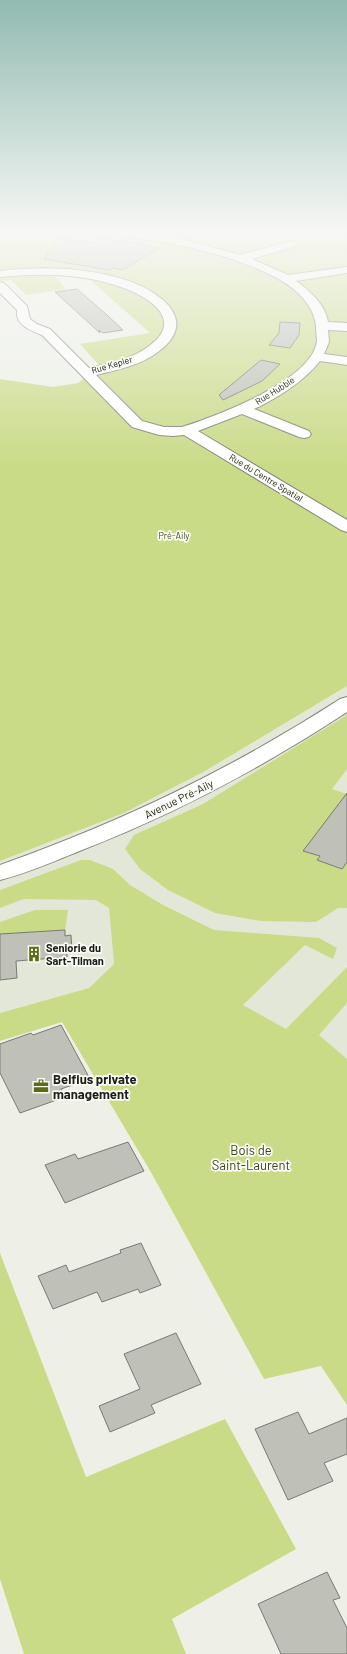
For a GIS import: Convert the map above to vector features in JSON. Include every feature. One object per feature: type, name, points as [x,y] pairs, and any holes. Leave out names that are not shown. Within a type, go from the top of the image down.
[{"type":"street","points":[[23,310],[22,317],[26,321],[37,329],[46,332],[86,373]]},
{"type":"street","name":"Rue Kepler","points":[[86,373],[122,364],[146,353],[160,344],[169,332],[170,316],[166,310]]},
{"type":"street","points":[[318,310],[324,326],[347,327]]},
{"type":"street","name":"Rue Hubble","points":[[86,373],[137,424],[143,427],[173,432],[186,430],[266,399],[296,379],[316,357],[323,341],[324,326]]},
{"type":"street","points":[[316,357],[347,361]]},
{"type":"street","points":[[242,409],[304,434]]},
{"type":"street","name":"Rue du Centre Spatial","points":[[186,430],[347,527]]},
{"type":"street","name":"Avenue Pré-Aily","points":[[0,873],[55,854],[170,805],[228,775],[312,727],[347,703]]},
{"type":"shaded area","points":[[347,686],[347,1204],[109,908],[114,964],[89,988],[0,1013],[0,861],[124,813],[205,771]]},
{"type":"green space","name":"Pré-Aily","points":[[124,310],[347,310],[347,686],[205,771],[124,813],[0,861],[0,379],[53,387],[78,383],[100,366],[80,344],[150,333]]},
{"type":"green space","points":[[347,715],[347,769],[332,789],[347,794],[317,860],[341,869],[347,862],[347,908],[338,908],[316,922],[261,921],[215,913],[168,890],[140,869],[125,849],[134,835],[203,804]]},
{"type":"green space","name":"Bois de Saint-Laurent","points":[[81,860],[90,860],[113,869],[130,885],[163,905],[214,930],[319,938],[337,948],[333,959],[305,945],[243,1005],[286,1029],[347,967],[347,1003],[319,1035],[347,1059],[347,1405],[321,1366],[264,1379],[152,1174],[62,1022],[0,1041],[0,1013],[89,988],[114,964],[109,908],[96,900],[24,899],[0,908],[0,890]]},
{"type":"green space","points":[[35,910],[68,910],[65,930],[0,934],[0,922]]},
{"type":"green space","points":[[0,1253],[86,1477],[225,1419],[296,1549],[172,1619],[186,1654],[24,1654],[0,1579]]},
{"type":"building","points":[[75,310],[101,310],[123,330],[103,333],[99,330],[100,333]]},
{"type":"building","points":[[280,322],[300,323],[299,335],[290,348],[269,345],[279,333]]},
{"type":"building","points":[[261,360],[280,364],[262,381],[223,400],[219,395]]},
{"type":"building","points":[[347,793],[347,862],[342,869],[317,860],[320,856],[303,851]]},
{"type":"building","name":"Seniorie du Sart-Tilman","points":[[65,930],[65,936],[71,935],[72,951],[67,951],[67,957],[16,961],[17,978],[0,980],[0,934]]},
{"type":"building","points":[[61,1025],[90,1079],[61,1089],[65,1097],[20,1113],[0,1073],[0,1044],[31,1033],[33,1035]]},
{"type":"building","points":[[128,1142],[144,1171],[65,1203],[45,1165],[75,1154],[78,1159]]},
{"type":"building","points":[[141,1243],[161,1285],[140,1293],[138,1289],[102,1302],[97,1292],[53,1309],[38,1276],[66,1265],[69,1272],[121,1253],[120,1250]]},
{"type":"building","points":[[176,1333],[201,1384],[151,1405],[155,1413],[110,1432],[99,1406],[140,1389],[124,1354]]},
{"type":"building","points":[[298,1412],[309,1434],[347,1418],[347,1454],[324,1463],[333,1481],[288,1500],[255,1429]]},
{"type":"building","points":[[327,1572],[340,1598],[333,1600],[347,1628],[347,1654],[281,1654],[258,1604]]},
{"type":"place","name":"Seniorie du Sart-Tilman","points":[[34,954]]},
{"type":"place","name":"Belfius private management","points":[[41,1086]]}]
